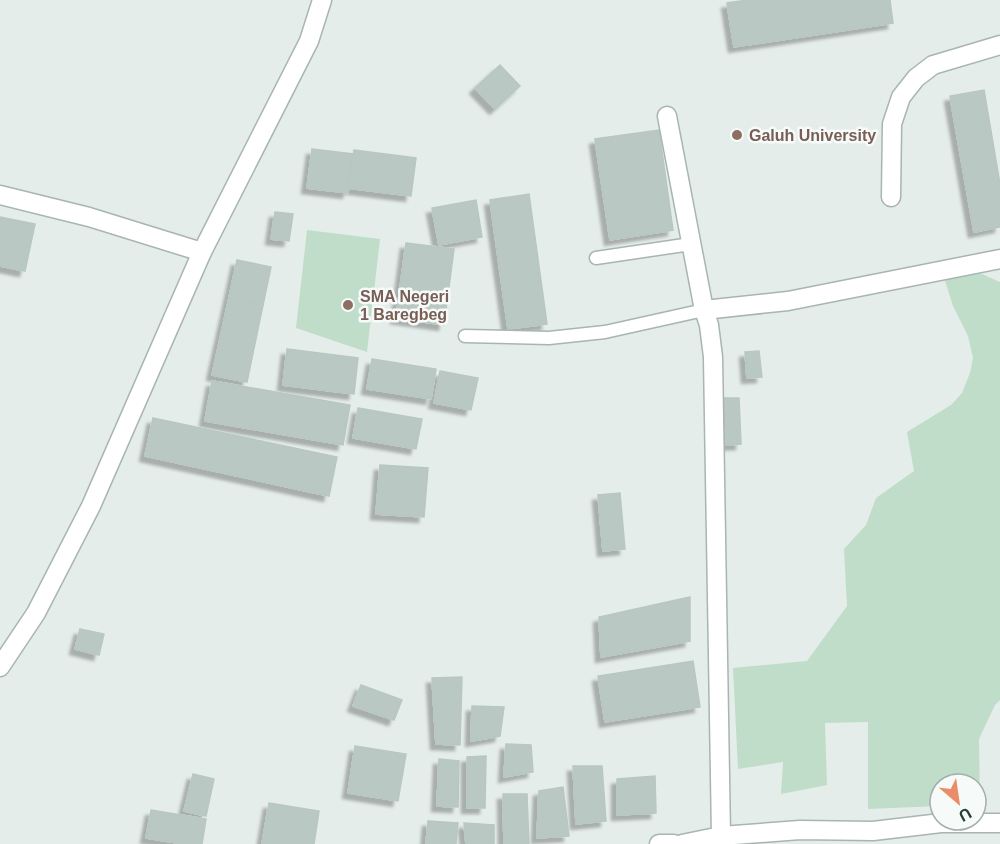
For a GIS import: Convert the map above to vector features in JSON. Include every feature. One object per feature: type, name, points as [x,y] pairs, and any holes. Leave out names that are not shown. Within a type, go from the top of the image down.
[{"type":"street","points":[[0,667],[36,613],[91,506],[202,252],[309,41],[322,0]]},
{"type":"street","points":[[891,197],[892,124],[902,97],[916,78],[933,64],[1000,45]]},
{"type":"street","points":[[667,117],[704,310],[709,325],[713,357],[720,836]]},
{"type":"street","points":[[0,195],[89,217],[202,252]]},
{"type":"street","points":[[704,310],[788,301],[1000,260]]},
{"type":"street","points":[[682,844],[720,836],[800,830],[873,831],[941,823],[1000,823]]},
{"type":"street","points":[[659,844],[674,844]]},
{"type":"lane","points":[[596,258],[691,243]]},
{"type":"lane","points":[[465,336],[549,338],[605,332],[704,310]]},
{"type":"green space","points":[[307,230],[380,239],[367,352],[296,328]]},
{"type":"green space","points":[[964,273],[982,274],[1000,282],[1000,700],[995,705],[979,739],[980,772],[928,772],[928,806],[868,809],[868,722],[825,723],[827,785],[781,794],[783,762],[738,769],[733,668],[807,661],[847,606],[844,549],[866,525],[876,498],[914,471],[907,432],[951,405],[962,393],[970,373],[973,358],[968,336],[953,306],[945,281]]},
{"type":"building","points":[[748,0],[890,0],[893,23],[734,47],[727,3]]},
{"type":"building","points":[[500,65],[520,86],[495,109],[475,88]]},
{"type":"building","points":[[984,90],[1000,184],[1000,227],[974,232],[950,96]]},
{"type":"building","points":[[659,130],[673,230],[610,240],[595,139]]},
{"type":"building","points":[[312,149],[353,154],[348,193],[307,188]]},
{"type":"building","points":[[354,150],[416,158],[411,196],[348,188]]},
{"type":"building","points":[[529,194],[547,324],[508,329],[490,200]]},
{"type":"building","points":[[476,200],[482,237],[439,245],[432,208]]},
{"type":"building","points":[[275,212],[293,214],[289,241],[271,239]]},
{"type":"building","points":[[0,217],[35,224],[25,271],[0,266]]},
{"type":"building","points":[[406,243],[454,249],[444,325],[396,318]]},
{"type":"building","points":[[237,260],[271,267],[263,305],[229,298]]},
{"type":"building","points":[[229,298],[263,305],[247,382],[212,375]]},
{"type":"building","points":[[287,349],[358,358],[354,394],[283,385]]},
{"type":"building","points":[[759,351],[762,377],[747,378],[745,352]]},
{"type":"building","points":[[372,359],[436,369],[431,399],[367,389]]},
{"type":"building","points":[[440,371],[478,378],[471,410],[434,403]]},
{"type":"building","points":[[212,381],[350,405],[343,445],[205,421]]},
{"type":"building","points":[[720,398],[739,398],[741,444],[723,445]]},
{"type":"building","points":[[358,408],[422,419],[416,449],[353,438]]},
{"type":"building","points":[[153,418],[337,457],[329,496],[145,456]]},
{"type":"building","points":[[380,465],[428,468],[424,517],[376,514]]},
{"type":"building","points":[[620,493],[625,549],[603,551],[598,495]]},
{"type":"building","points":[[690,597],[690,641],[601,657],[599,617]]},
{"type":"building","points":[[80,629],[104,634],[99,655],[75,649]]},
{"type":"building","points":[[693,661],[700,707],[605,722],[598,676]]},
{"type":"building","points":[[462,677],[460,745],[436,744],[432,678]]},
{"type":"building","points":[[361,685],[402,700],[394,720],[353,706]]},
{"type":"building","points":[[472,706],[504,707],[500,736],[471,741]]},
{"type":"building","points":[[506,744],[531,745],[533,772],[504,777]]},
{"type":"building","points":[[355,746],[406,754],[398,801],[348,793]]},
{"type":"building","points":[[486,756],[485,808],[467,808],[467,757]]},
{"type":"building","points":[[439,759],[459,761],[458,807],[437,806]]},
{"type":"building","points":[[573,766],[602,766],[606,821],[576,824]]},
{"type":"building","points":[[193,774],[214,779],[206,816],[184,811]]},
{"type":"building","points":[[655,776],[656,813],[617,815],[617,779]]},
{"type":"building","points":[[563,787],[569,836],[537,838],[539,791]]},
{"type":"building","points":[[503,794],[527,794],[529,844],[504,844]]},
{"type":"building","points":[[269,803],[319,811],[314,844],[262,844]]},
{"type":"building","points":[[151,810],[206,819],[202,844],[183,844],[146,838]]},
{"type":"building","points":[[428,821],[458,823],[456,844],[426,844]]},
{"type":"building","points":[[464,823],[494,825],[494,844],[466,844]]},
{"type":"place","name":"Galuh University","points":[[737,135]]},
{"type":"place","name":"SMA Negeri 1 Baregbeg","points":[[348,305]]}]
